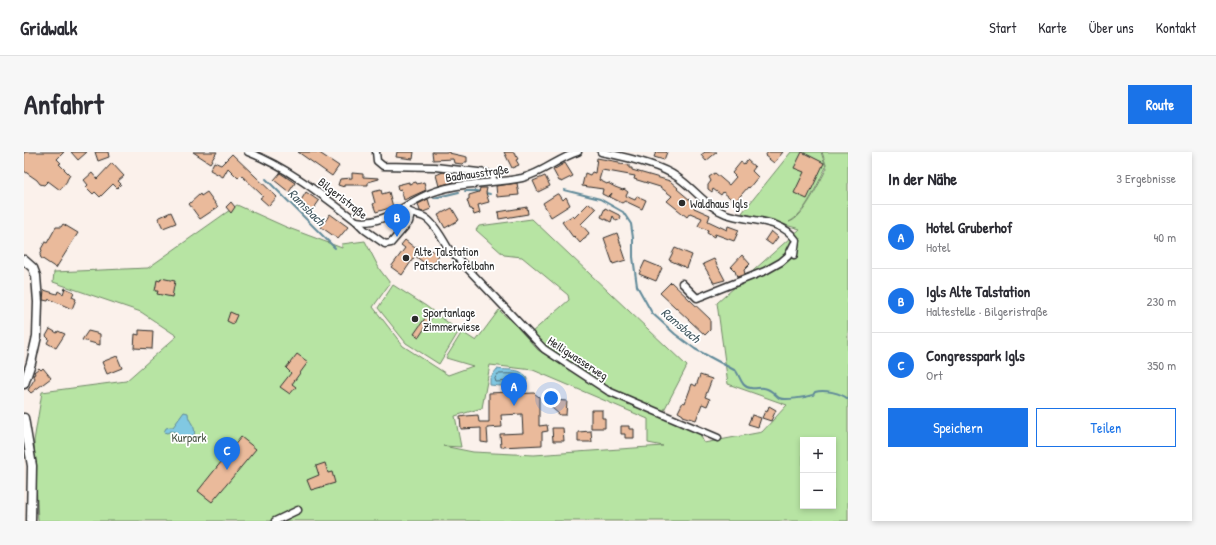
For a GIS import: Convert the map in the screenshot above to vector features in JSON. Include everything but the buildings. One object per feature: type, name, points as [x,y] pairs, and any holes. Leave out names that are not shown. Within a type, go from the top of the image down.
[{"type":"main road","points":[[24,260],[35,272],[38,302],[36,336],[32,358],[24,384]]},
{"type":"main road","points":[[24,418],[32,466],[31,521]]},
{"type":"street","name":"Bilgeristraße","points":[[248,152],[289,171],[385,244],[391,244],[409,222],[411,214]]},
{"type":"street","points":[[376,152],[377,161],[381,165],[435,167],[487,173],[492,176],[494,181]]},
{"type":"street","name":"Badhausstraße","points":[[356,221],[371,221],[392,215],[418,199],[440,190],[461,185],[525,177],[549,167],[565,155],[578,152]]},
{"type":"street","points":[[601,152],[666,171],[679,178],[701,199],[727,214],[780,226],[790,233],[796,240],[794,255]]},
{"type":"street","name":"Heiligwasserweg","points":[[404,208],[411,214],[425,217],[428,220],[448,248],[544,349],[608,391],[718,438]]},
{"type":"street","points":[[682,283],[697,298],[765,271],[781,262],[788,256],[796,240]]},
{"type":"street","points":[[275,521],[298,510]]},
{"type":"green space","name":"Kurpark","points":[[791,152],[821,152],[826,167],[815,190],[805,206],[795,218],[789,222],[794,219],[800,214],[811,199],[827,168],[822,152],[848,152],[848,521],[38,521],[34,441],[42,392],[126,381],[177,336],[141,312],[53,282],[54,272],[148,268],[237,205],[286,227],[342,248],[342,244],[365,241],[380,270],[390,283],[373,307],[403,346],[448,375],[473,366],[446,358],[462,332],[476,341],[499,310],[538,350],[619,399],[700,434],[704,443],[762,432],[787,405],[728,384],[717,303],[800,229],[742,213]],"holes":[[[490,365],[533,370],[648,419],[648,443],[663,446],[534,455],[473,452],[443,446],[461,447],[455,416],[482,408]]]},
{"type":"green space","points":[[532,219],[687,366],[663,412],[624,396],[576,369],[540,343],[532,332],[569,300],[568,295],[522,257],[504,255],[476,230],[479,226]]},
{"type":"green space","name":"Sportanlage Zimmerwiese","points":[[393,285],[426,306],[459,331],[439,364],[406,343],[378,308]]},
{"type":"water","points":[[497,369],[514,370],[522,373],[527,379],[526,384],[522,387],[490,385],[490,378]]},
{"type":"water","points":[[184,412],[188,413],[195,432],[194,436],[186,440],[180,439],[175,432],[164,432],[166,428],[173,427]]},
{"type":"waterway","name":"Ramsbach","points":[[266,179],[335,248]]},
{"type":"waterway","name":"Ramsbach","points":[[564,190],[600,199],[623,212],[631,224],[637,286],[652,313],[675,334],[695,349],[736,371],[745,386],[766,389],[782,399],[806,397],[819,391],[837,393],[848,399]]},
{"type":"waterway","name":"Ramsbach","points":[[465,191],[476,191],[490,194]]},
{"type":"waterway","name":"Ramsbach","points":[[434,198],[459,192]]},
{"type":"place","name":"Waldhaus Igls","points":[[682,203]]},
{"type":"place","name":"Igls Alte Talstation","points":[[397,237]]},
{"type":"place","name":"Alte Talstation Patscherkofelbahn","points":[[406,258]]},
{"type":"place","name":"Sportanlage Zimmerwiese","points":[[415,319]]},
{"type":"place","name":"Hotel Gruberhof","points":[[514,406]]},
{"type":"place","name":"Congresspark Igls","points":[[227,470]]}]
